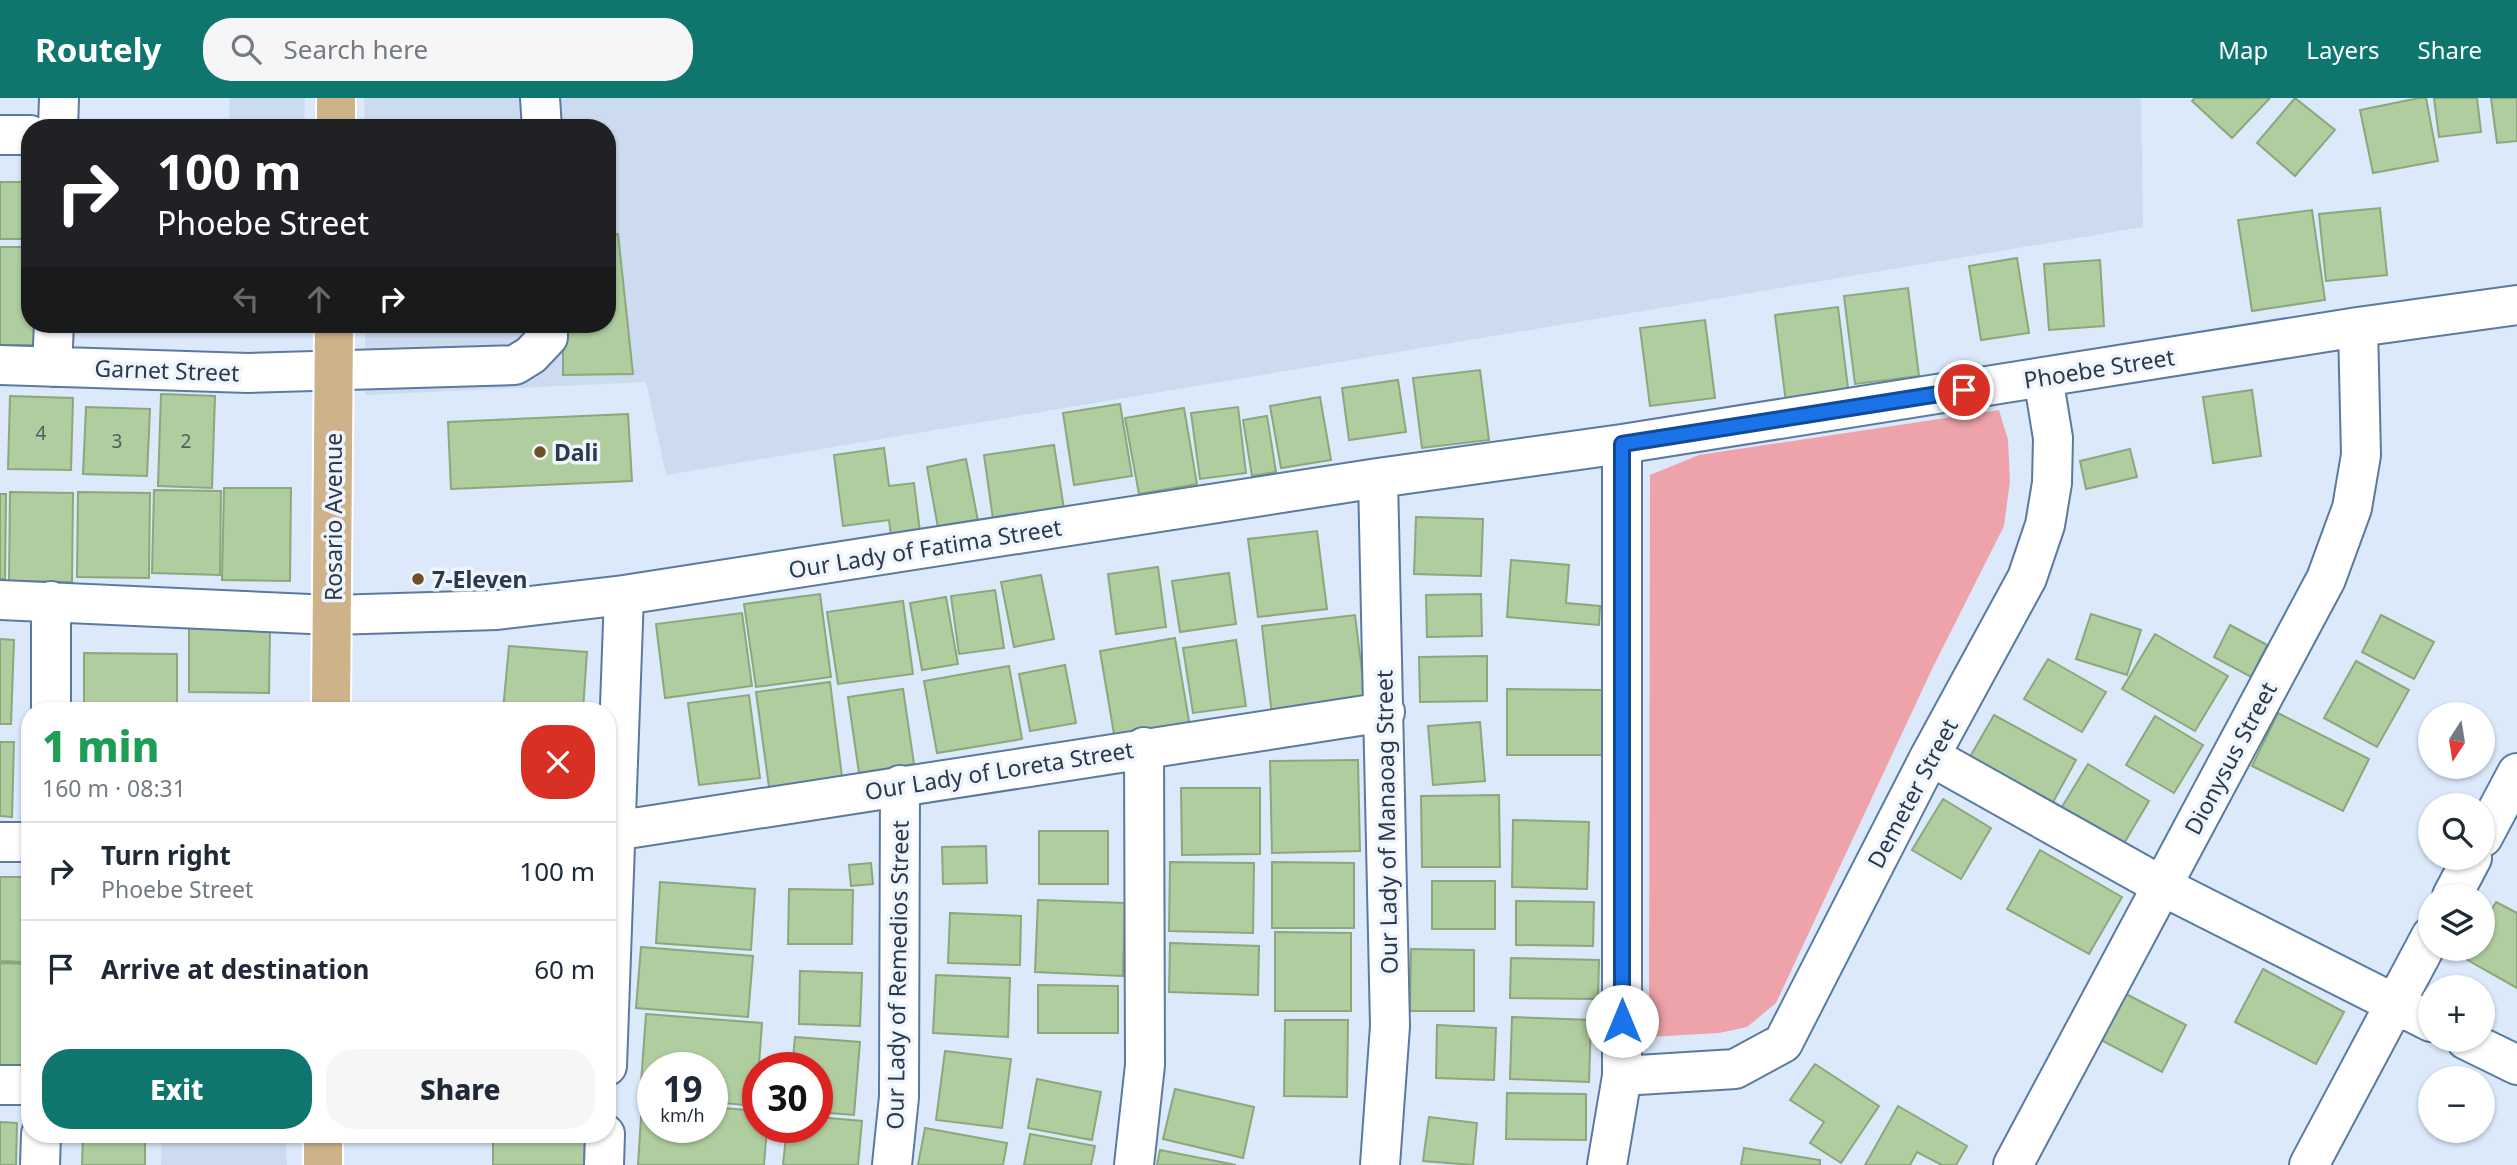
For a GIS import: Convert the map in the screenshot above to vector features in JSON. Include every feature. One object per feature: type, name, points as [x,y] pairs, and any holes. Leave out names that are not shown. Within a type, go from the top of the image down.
[{"type":"main road","name":"Rosario Avenue","points":[[331,702],[334,333]]},
{"type":"main road","points":[[323,1143],[323,1165]]},
{"type":"street","points":[[58,119],[59,98]]},
{"type":"street","points":[[540,98],[541,119]]},
{"type":"street","points":[[0,135],[21,135]]},
{"type":"street","name":"Phoebe Street","points":[[1516,459],[2358,327],[2517,305]]},
{"type":"street","name":"Dionysus Street","points":[[2013,1165],[2326,579],[2352,508],[2361,455],[2358,327]]},
{"type":"street","points":[[52,367],[54,333]]},
{"type":"street","name":"Garnet Street","points":[[0,365],[248,373],[515,365],[531,355],[548,337],[548,333]]},
{"type":"street","name":"Demeter Street","points":[[1622,1076],[1735,1069],[1783,1043],[1930,756],[2027,578],[2045,525],[2052,483],[2053,438],[2043,377]]},
{"type":"street","points":[[1607,1165],[1622,1076],[1622,444]]},
{"type":"street","name":"Our Lady of Fatima Street","points":[[0,600],[332,615],[497,610],[624,595],[1516,459]]},
{"type":"street","name":"Our Lady of Manaoag Street","points":[[1378,478],[1390,1027],[1380,1165]]},
{"type":"street","points":[[616,784],[624,595]]},
{"type":"street","points":[[51,601],[51,702]]},
{"type":"street","name":"Our Lady of Loreta Street","points":[[616,831],[1144,747],[1385,712]]},
{"type":"street","points":[[1134,1165],[1144,1065],[1144,747]]},
{"type":"street","points":[[1930,756],[2162,886],[2418,1016]]},
{"type":"street","points":[[2495,814],[2517,773]]},
{"type":"street","name":"Our Lady of Remedios Street","points":[[892,1165],[899,1097],[900,785]]},
{"type":"street","points":[[0,842],[21,842]]},
{"type":"street","points":[[2309,1165],[2418,961]]},
{"type":"street","points":[[2490,1052],[2517,1065]]},
{"type":"street","points":[[0,1085],[21,1086]]},
{"type":"street","points":[[40,1165],[41,1143]]},
{"type":"street","points":[[604,1165],[605,1143]]},
{"type":"shaded area","points":[[230,98],[305,98],[304,119],[229,119]]},
{"type":"shaded area","points":[[364,98],[2141,98],[2143,227],[666,475],[646,382],[365,395],[365,333],[616,333],[616,119],[365,119]]},
{"type":"shaded area","points":[[1999,410],[2008,440],[2010,481],[2004,526],[1933,667],[1776,1003],[1747,1027],[1719,1033],[1649,1037],[1650,475],[1699,455]]},
{"type":"shaded area","points":[[162,1143],[286,1143],[287,1165],[161,1165]]},
{"type":"building","points":[[2195,98],[2270,98],[2232,138],[2192,101]]},
{"type":"building","points":[[2295,98],[2335,130],[2295,176],[2257,143]]},
{"type":"building","points":[[2426,98],[2438,161],[2373,173],[2360,110]]},
{"type":"building","points":[[2434,98],[2477,98],[2481,132],[2439,137]]},
{"type":"building","points":[[2491,98],[2517,98],[2517,141],[2497,143]]},
{"type":"building","points":[[0,182],[21,182],[21,239],[0,239]]},
{"type":"building","points":[[2380,208],[2387,275],[2326,281],[2319,214]]},
{"type":"building","points":[[2312,210],[2325,300],[2252,311],[2238,220]]},
{"type":"building","points":[[616,234],[633,374],[563,375],[563,333],[616,333]]},
{"type":"building","points":[[0,247],[21,247],[21,333],[36,333],[36,345],[0,345]]},
{"type":"building","points":[[2017,258],[2029,333],[1981,340],[1969,266]]},
{"type":"building","points":[[2100,260],[2104,326],[2049,330],[2044,264]]},
{"type":"building","points":[[1908,288],[1919,376],[1855,384],[1844,296]]},
{"type":"building","points":[[1838,307],[1849,396],[1786,403],[1775,315]]},
{"type":"building","points":[[1705,320],[1715,398],[1650,406],[1640,328]]},
{"type":"building","points":[[1480,370],[1489,440],[1422,448],[1413,378]]},
{"type":"building","points":[[1398,380],[1406,432],[1349,440],[1342,388]]},
{"type":"building","points":[[2252,390],[2261,456],[2213,463],[2203,397]]},
{"type":"building","points":[[161,394],[215,396],[212,488],[158,486]]},
{"type":"building","points":[[10,396],[73,398],[71,470],[8,469]]},
{"type":"building","points":[[1320,397],[1331,460],[1281,468],[1270,406]]},
{"type":"building","points":[[1120,404],[1132,476],[1074,485],[1063,413]]},
{"type":"building","points":[[86,407],[150,409],[147,476],[83,474]]},
{"type":"building","points":[[1238,407],[1246,473],[1200,479],[1191,413]]},
{"type":"building","points":[[1184,408],[1197,484],[1139,494],[1125,418]]},
{"type":"building","name":"Dali","points":[[628,414],[632,481],[451,489],[448,422]]},
{"type":"building","points":[[1267,416],[1276,472],[1252,476],[1243,420]]},
{"type":"building","points":[[1054,445],[1064,509],[993,519],[984,455]]},
{"type":"building","points":[[884,448],[889,486],[914,483],[920,532],[891,536],[889,520],[843,526],[834,455]]},
{"type":"building","points":[[2130,449],[2137,477],[2086,489],[2080,461]]},
{"type":"building","points":[[966,459],[978,521],[938,528],[927,467]]},
{"type":"building","points":[[224,488],[291,488],[290,581],[222,580]]},
{"type":"building","points":[[154,490],[221,491],[220,575],[152,573]]},
{"type":"building","points":[[10,492],[73,493],[72,582],[9,581]]},
{"type":"building","points":[[78,492],[150,493],[149,578],[77,577]]},
{"type":"building","points":[[0,494],[6,494],[5,579],[0,579]]},
{"type":"building","points":[[1416,517],[1483,519],[1481,576],[1414,574]]},
{"type":"building","points":[[1317,531],[1327,609],[1258,617],[1248,539]]},
{"type":"building","points":[[1511,560],[1569,565],[1566,603],[1600,606],[1599,625],[1507,617]]},
{"type":"building","points":[[1158,567],[1166,627],[1116,634],[1108,574]]},
{"type":"building","points":[[1229,573],[1236,624],[1180,632],[1172,581]]},
{"type":"building","points":[[1041,575],[1054,639],[1014,647],[1001,582]]},
{"type":"building","points":[[995,590],[1004,648],[959,654],[951,596]]},
{"type":"building","points":[[820,594],[831,677],[756,687],[744,604]]},
{"type":"building","points":[[1481,594],[1482,636],[1427,637],[1426,595]]},
{"type":"building","points":[[946,597],[958,664],[922,670],[910,603]]},
{"type":"building","points":[[903,601],[913,674],[838,684],[827,612]]},
{"type":"building","points":[[742,613],[752,686],[665,698],[656,624]]},
{"type":"building","points":[[2091,614],[2141,630],[2127,675],[2076,659]]},
{"type":"building","points":[[1355,615],[1366,705],[1272,716],[1262,626]]},
{"type":"building","points":[[2381,615],[2434,642],[2414,679],[2362,652]]},
{"type":"building","points":[[2230,625],[2267,645],[2251,677],[2214,657]]},
{"type":"building","points":[[189,628],[270,629],[269,693],[189,692]]},
{"type":"building","points":[[2155,634],[2228,676],[2195,731],[2122,689]]},
{"type":"building","points":[[1175,638],[1190,727],[1115,740],[1100,651]]},
{"type":"building","points":[[0,639],[14,640],[11,724],[0,724]]},
{"type":"building","points":[[1236,640],[1246,706],[1193,713],[1183,648]]},
{"type":"building","points":[[509,646],[587,652],[584,702],[504,702]]},
{"type":"building","points":[[84,653],[177,654],[177,702],[84,702]]},
{"type":"building","points":[[1487,656],[1487,701],[1420,702],[1419,657]]},
{"type":"building","points":[[2048,659],[2106,692],[2082,732],[2024,699]]},
{"type":"building","points":[[2356,661],[2409,690],[2377,747],[2324,718]]},
{"type":"building","points":[[1065,665],[1076,723],[1030,731],[1019,674]]},
{"type":"building","points":[[1009,666],[1022,739],[937,753],[924,681]]},
{"type":"building","points":[[830,682],[842,777],[769,787],[756,692]]},
{"type":"building","points":[[903,689],[914,764],[859,773],[848,697]]},
{"type":"building","points":[[1507,689],[1603,690],[1603,755],[1507,755]]},
{"type":"building","points":[[749,695],[760,778],[699,785],[688,703]]},
{"type":"building","points":[[2278,713],[2369,759],[2343,811],[2252,766]]},
{"type":"building","points":[[1994,715],[2076,760],[2046,815],[1963,769]]},
{"type":"building","points":[[2155,716],[2203,745],[2174,793],[2126,765]]},
{"type":"building","points":[[1480,722],[1485,781],[1433,785],[1428,726]]},
{"type":"building","points":[[0,742],[14,742],[12,817],[0,816]]},
{"type":"building","points":[[1358,760],[1360,851],[1272,853],[1270,761]]},
{"type":"building","points":[[2088,764],[2149,801],[2116,857],[2054,820]]},
{"type":"building","points":[[1181,788],[1260,788],[1260,854],[1182,855]]},
{"type":"building","points":[[1499,795],[1500,867],[1422,867],[1421,796]]},
{"type":"building","points":[[1943,799],[1991,828],[1961,879],[1912,850]]},
{"type":"building","points":[[1513,820],[1589,822],[1587,889],[1512,887]]},
{"type":"building","points":[[1039,831],[1108,831],[1108,884],[1039,884]]},
{"type":"building","points":[[986,846],[987,883],[943,884],[942,847]]},
{"type":"building","points":[[2040,850],[2122,897],[2089,954],[2007,909]]},
{"type":"building","points":[[1170,862],[1254,863],[1253,933],[1169,931]]},
{"type":"building","points":[[1272,862],[1354,863],[1354,928],[1272,928]]},
{"type":"building","points":[[871,863],[873,884],[851,886],[849,865]]},
{"type":"building","points":[[0,877],[21,877],[21,962],[0,961]]},
{"type":"building","points":[[1432,881],[1495,881],[1495,929],[1432,929]]},
{"type":"building","points":[[660,882],[755,889],[751,950],[656,943]]},
{"type":"building","points":[[789,889],[853,890],[852,944],[788,944]]},
{"type":"building","points":[[1038,900],[1125,903],[1123,976],[1035,972]]},
{"type":"building","points":[[1516,901],[1594,902],[1593,946],[1516,945]]},
{"type":"building","points":[[2495,904],[2517,913],[2517,988],[2469,961],[2495,961]]},
{"type":"building","points":[[950,913],[1021,916],[1020,965],[948,963]]},
{"type":"building","points":[[1275,932],[1351,933],[1351,1011],[1275,1011]]},
{"type":"building","points":[[1170,943],[1259,946],[1258,995],[1169,992]]},
{"type":"building","points":[[641,947],[753,956],[748,1017],[636,1008]]},
{"type":"building","points":[[1411,949],[1474,950],[1474,1011],[1410,1011]]},
{"type":"building","points":[[1511,958],[1599,960],[1598,999],[1510,998]]},
{"type":"building","points":[[0,963],[21,964],[21,1076],[0,1075]]},
{"type":"building","points":[[2263,969],[2344,1012],[2316,1064],[2235,1022]]},
{"type":"building","points":[[800,971],[862,973],[860,1026],[799,1024]]},
{"type":"building","points":[[936,975],[1010,978],[1008,1037],[933,1033]]},
{"type":"building","points":[[1038,985],[1118,986],[1118,1033],[1038,1033]]},
{"type":"building","points":[[2126,994],[2186,1025],[2162,1072],[2101,1040]]},
{"type":"building","points":[[646,1014],[762,1023],[760,1052],[742,1052],[742,1105],[728,1103],[728,1052],[643,1052]]},
{"type":"building","points":[[1512,1017],[1591,1020],[1589,1082],[1510,1079]]},
{"type":"building","points":[[1285,1020],[1348,1020],[1347,1097],[1284,1096]]},
{"type":"building","points":[[1437,1025],[1496,1028],[1494,1080],[1436,1078]]},
{"type":"building","points":[[795,1037],[860,1042],[854,1115],[833,1113],[833,1052],[794,1052]]},
{"type":"building","points":[[945,1051],[1011,1059],[1002,1128],[936,1120]]},
{"type":"building","points":[[1815,1064],[1879,1106],[1841,1163],[1810,1143],[1824,1122],[1790,1100]]},
{"type":"building","points":[[1037,1079],[1101,1092],[1092,1140],[1028,1128]]},
{"type":"building","points":[[1175,1089],[1254,1107],[1243,1158],[1163,1139]]},
{"type":"building","points":[[1507,1093],[1586,1094],[1586,1140],[1506,1139]]},
{"type":"building","points":[[1898,1106],[1967,1146],[1956,1165],[1942,1165],[1917,1152],[1910,1165],[1865,1165]]},
{"type":"building","points":[[728,1108],[742,1110],[742,1143],[766,1143],[764,1165],[638,1165],[639,1143],[728,1143]]},
{"type":"building","points":[[1429,1117],[1477,1123],[1473,1165],[1423,1161]]},
{"type":"building","points":[[833,1118],[862,1121],[858,1165],[783,1165],[785,1143],[833,1143]]},
{"type":"building","points":[[0,1122],[17,1123],[16,1165],[0,1165]]},
{"type":"building","points":[[925,1128],[1007,1143],[1003,1165],[918,1165]]},
{"type":"building","points":[[1030,1134],[1095,1146],[1091,1165],[1024,1165]]},
{"type":"building","points":[[83,1143],[145,1143],[145,1165],[82,1165]]},
{"type":"building","points":[[493,1143],[585,1143],[584,1165],[493,1165]]},
{"type":"building","points":[[1744,1148],[1820,1160],[1820,1165],[1741,1165]]},
{"type":"building","points":[[1160,1150],[1236,1165],[1157,1165]]},
{"type":"place","name":"Dali","points":[[540,452]]},
{"type":"place","name":"7-Eleven","points":[[418,579]]},
{"type":"route","points":[[1622,1021],[1622,444],[1964,390]]}]
